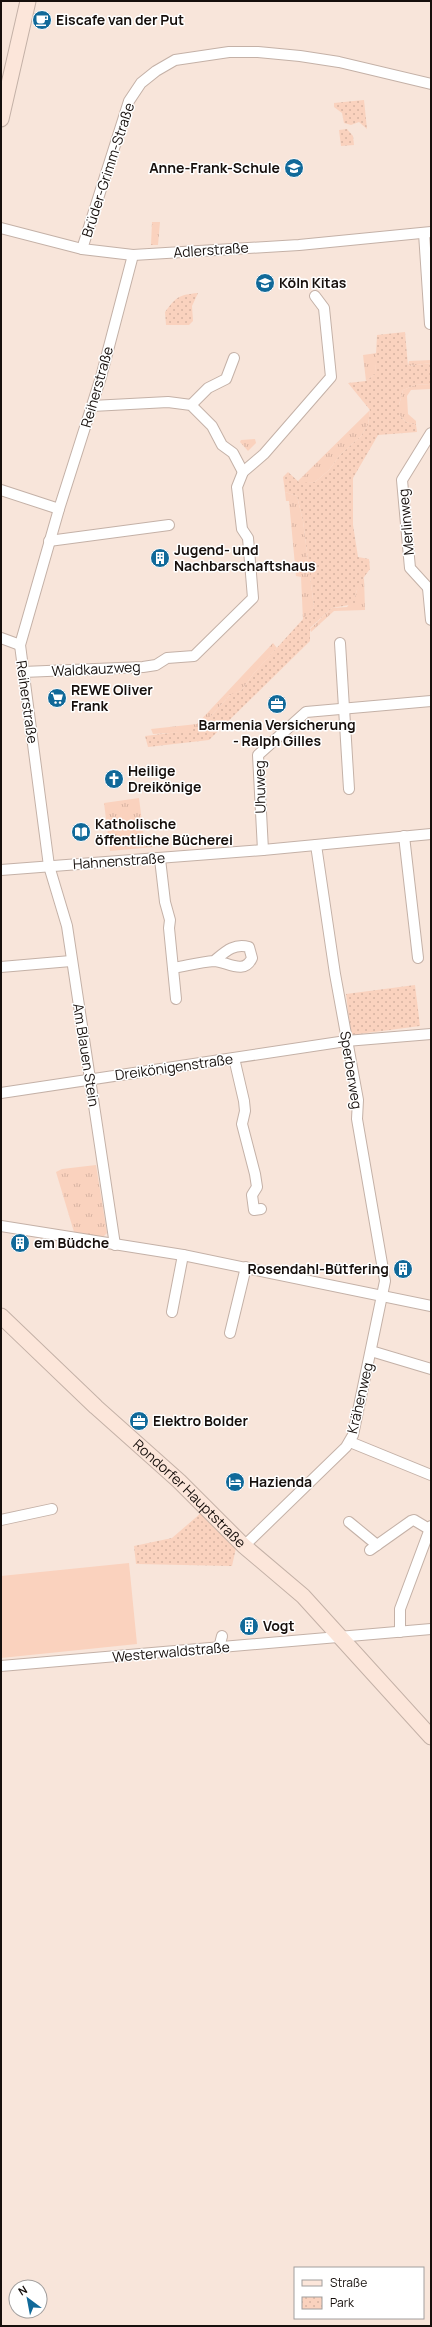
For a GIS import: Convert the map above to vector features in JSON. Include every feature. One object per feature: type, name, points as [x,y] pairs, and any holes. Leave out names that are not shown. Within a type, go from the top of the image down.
[{"type":"street","points":[[1,119],[28,1]]},
{"type":"street","name":"Brüder-Grimm-Straße","points":[[82,249],[129,101],[141,84],[156,71],[175,60],[229,52],[280,53],[338,62],[431,84]]},
{"type":"street","name":"Adlerstraße","points":[[1,228],[82,249],[133,255],[299,244],[427,232],[430,324]]},
{"type":"street","name":"Reiherstraße","points":[[49,866],[20,645],[59,509],[92,406],[133,255]]},
{"type":"street","points":[[92,406],[168,402],[191,405],[212,426],[222,445],[233,453],[243,472],[264,454],[331,377],[324,308],[315,296]]},
{"type":"street","points":[[191,405],[208,388],[226,379],[234,358]]},
{"type":"street","name":"Merlinweg","points":[[431,433],[402,480],[410,568],[430,590],[431,620]]},
{"type":"street","name":"Waldkauzweg","points":[[23,672],[143,668],[156,665],[168,658],[194,656],[253,598],[248,538],[242,529],[237,487],[243,472]]},
{"type":"street","points":[[1,490],[59,509]]},
{"type":"street","points":[[50,541],[169,525]]},
{"type":"street","points":[[1,638],[20,645]]},
{"type":"street","points":[[340,643],[350,789]]},
{"type":"street","name":"Uhuweg","points":[[262,850],[258,755],[306,712],[431,701]]},
{"type":"street","name":"Hahnenstraße","points":[[1,870],[160,859],[431,834]]},
{"type":"street","points":[[404,836],[418,958]]},
{"type":"street","name":"Sperberweg","points":[[316,844],[346,1041],[351,1054],[358,1100],[358,1119],[372,1210],[380,1245],[385,1281],[384,1295]]},
{"type":"street","points":[[160,859],[165,902],[170,920],[169,928],[176,999]]},
{"type":"street","name":"Am Blauen Stein","points":[[49,866],[64,914],[115,1245]]},
{"type":"street","points":[[1,966],[71,961]]},
{"type":"street","points":[[173,968],[214,961]]},
{"type":"street","name":"Dreikönigenstraße","points":[[1,1093],[346,1041],[431,1034]]},
{"type":"street","points":[[234,1058],[244,1101],[243,1131],[256,1174],[257,1187],[252,1195],[254,1210],[261,1209]]},
{"type":"street","points":[[1,1226],[183,1255],[384,1295],[431,1306]]},
{"type":"street","points":[[172,1312],[183,1255]]},
{"type":"street","points":[[230,1333],[246,1267]]},
{"type":"street","name":"Krähenweg","points":[[244,1546],[350,1442],[384,1295]]},
{"type":"street","name":"Rondorfer Hauptstraße","points":[[1,1316],[96,1407],[179,1481],[244,1546],[303,1596],[431,1737]]},
{"type":"street","name":"Krähenweg","points":[[371,1351],[431,1369]]},
{"type":"street","points":[[350,1442],[431,1475]]},
{"type":"street","points":[[1,1520],[52,1509]]},
{"type":"street","points":[[349,1522],[374,1548],[411,1521],[414,1520],[430,1527],[417,1568],[400,1610],[400,1632]]},
{"type":"street","name":"Westerwaldstraße","points":[[1,1666],[342,1639],[431,1629]]},
{"type":"street","points":[[219,1648],[222,1636]]},
{"type":"green space","points":[[364,100],[367,129],[359,122],[351,125],[344,123],[342,113],[334,107],[334,103]]},
{"type":"green space","points":[[347,129],[353,136],[354,145],[341,146],[339,130]]},
{"type":"green space","points":[[152,222],[160,222],[158,245],[151,245]]},
{"type":"green space","points":[[198,293],[192,306],[193,321],[189,325],[166,325],[165,312],[176,299],[182,296]]},
{"type":"green space","points":[[405,332],[408,366],[431,363],[431,384],[415,385],[403,390],[399,405],[399,415],[406,422],[416,425],[417,432],[378,435],[353,478],[353,525],[358,557],[369,559],[370,569],[357,589],[355,604],[332,608],[310,628],[310,641],[209,740],[148,747],[145,736],[187,731],[202,726],[231,694],[241,691],[254,673],[314,607],[303,521],[297,496],[285,492],[283,477],[288,472],[300,483],[315,482],[329,470],[340,455],[361,436],[368,425],[370,410],[348,383],[366,381],[375,374],[377,335]]},
{"type":"green space","points":[[377,353],[375,374],[366,381],[363,355]]},
{"type":"green space","points":[[431,360],[431,363],[408,366],[409,361]]},
{"type":"green space","points":[[431,384],[431,389],[411,390],[407,396],[408,414],[416,421],[416,425],[406,422],[399,415],[399,405],[403,390],[415,385]]},
{"type":"green space","points":[[370,410],[368,425],[361,436],[340,455],[329,470],[315,482],[300,484],[298,481]]},
{"type":"green space","points":[[255,439],[256,443],[248,451],[240,442],[241,440]]},
{"type":"green space","points":[[285,492],[297,496],[303,521],[314,607],[303,620],[301,577],[296,576],[289,501],[286,501]]},
{"type":"green space","points":[[364,578],[365,610],[334,611],[311,632],[310,629],[332,608],[347,607],[355,597],[359,582]]},
{"type":"green space","points":[[273,643],[277,648],[254,673],[241,691],[230,695],[202,726],[187,732],[153,734],[151,729],[197,724]]},
{"type":"green space","points":[[139,798],[144,838],[151,837],[154,847],[110,851],[104,803]]},
{"type":"green space","points":[[415,985],[420,1026],[351,1035],[346,994]]},
{"type":"green space","points":[[96,1165],[107,1233],[103,1237],[74,1232],[56,1172],[62,1169]]},
{"type":"green space","points":[[201,1513],[236,1548],[232,1566],[136,1564],[134,1546],[172,1538]]},
{"type":"green space","points":[[129,1563],[137,1644],[1,1658],[1,1576]]},
{"type":"place","name":"Eiscafe van der Put","points":[[42,20]]},
{"type":"place","name":"Anne-Frank-Schule","points":[[294,168]]},
{"type":"place","name":"Köln Kitas","points":[[265,283]]},
{"type":"place","name":"Jugend- und Nachbarschaftshaus","points":[[160,558]]},
{"type":"place","name":"REWE Oliver Frank","points":[[57,698]]},
{"type":"place","name":"Barmenia Versicherung - Ralph Gilles","points":[[277,704]]},
{"type":"place","name":"Heilige Dreikönige","points":[[114,779]]},
{"type":"place","name":"Katholische öffentliche Bücherei","points":[[81,832]]},
{"type":"place","name":"em Büdche","points":[[20,1243]]},
{"type":"place","name":"Rosendahl-Bütfering","points":[[403,1269]]},
{"type":"place","name":"Elektro Bolder","points":[[139,1421]]},
{"type":"place","name":"Hazienda","points":[[235,1482]]},
{"type":"place","name":"Vogt","points":[[249,1626]]}]
